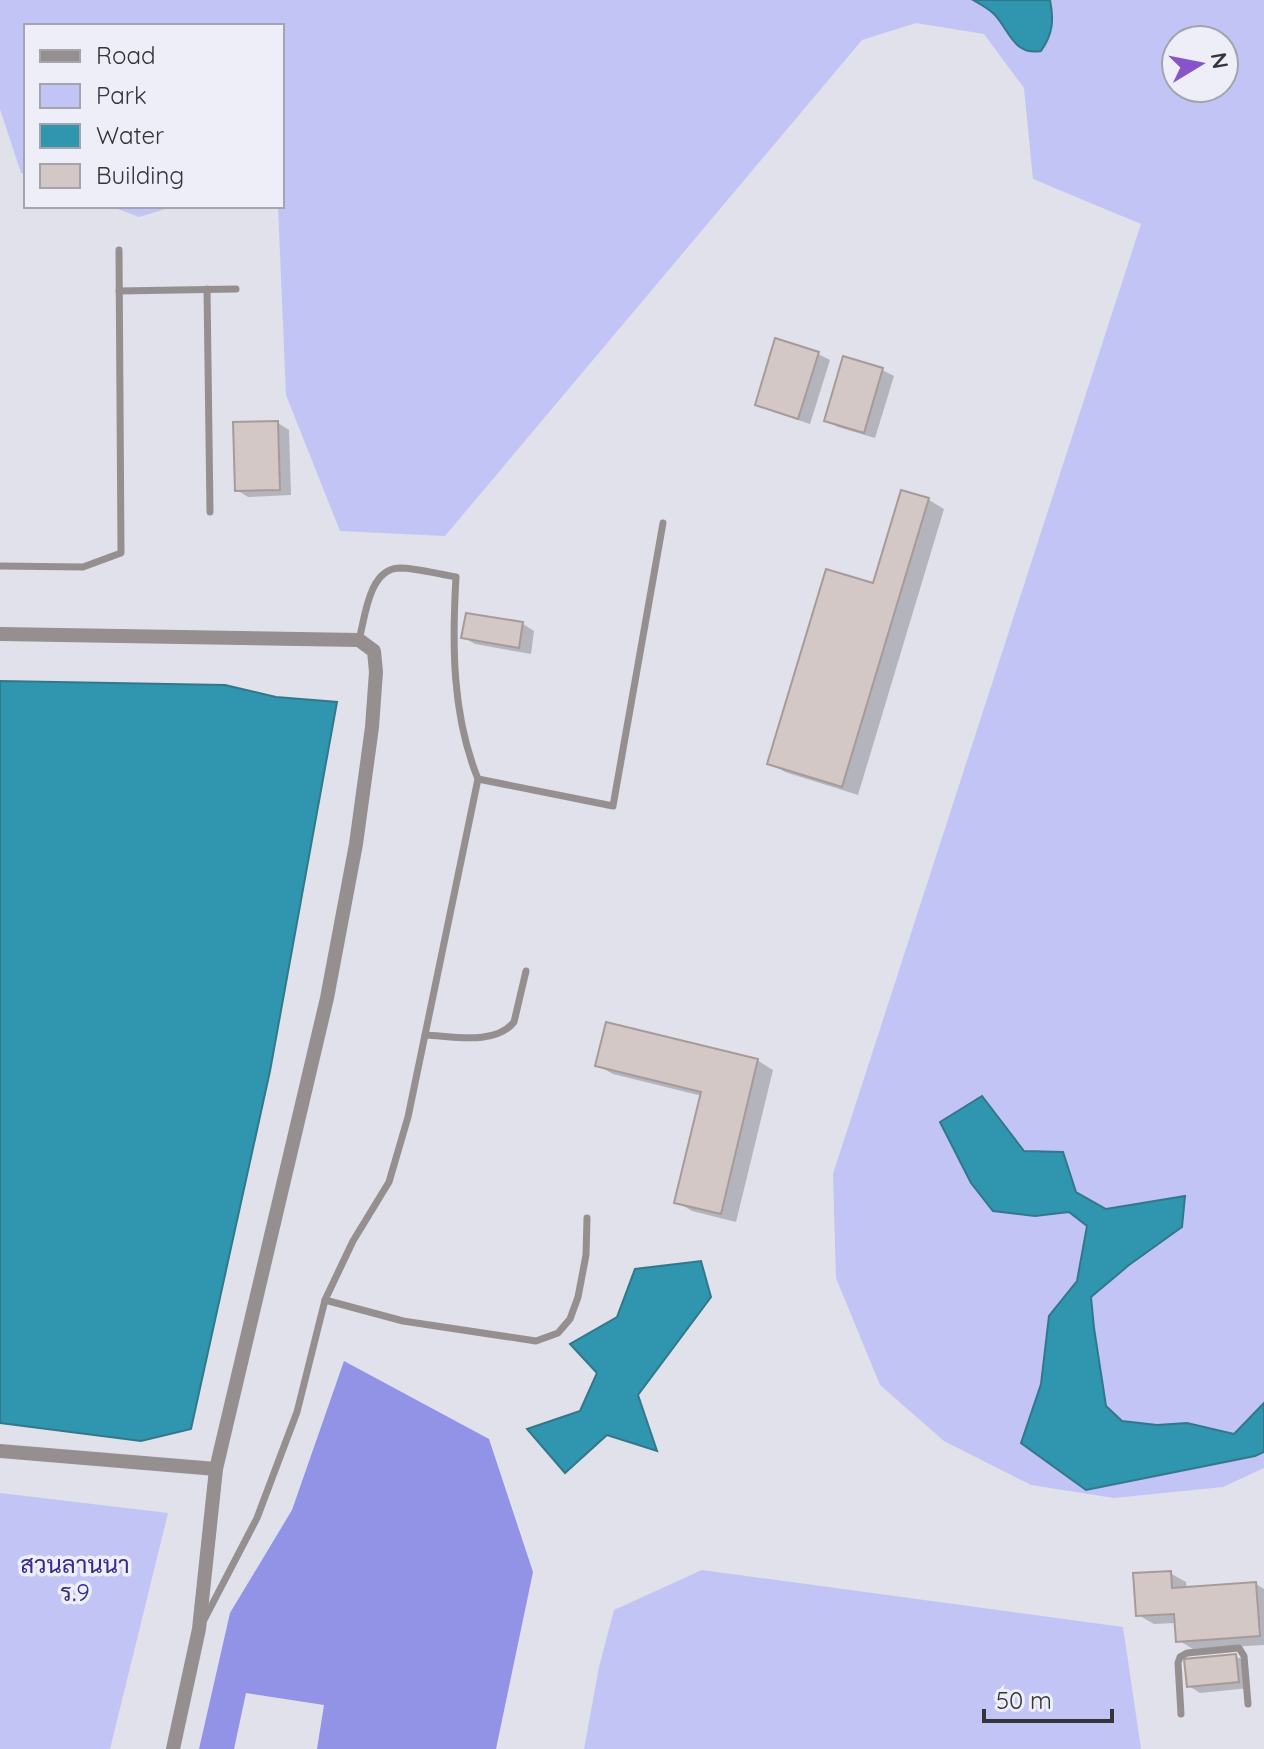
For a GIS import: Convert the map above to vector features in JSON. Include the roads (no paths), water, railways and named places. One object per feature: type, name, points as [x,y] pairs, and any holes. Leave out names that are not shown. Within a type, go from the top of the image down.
[{"type":"street","points":[[0,634],[359,640],[374,651],[376,672],[372,727],[356,844],[327,998],[216,1469],[199,1629],[173,1749]]},
{"type":"street","points":[[0,1451],[216,1469]]},
{"type":"lane","points":[[0,566],[83,567],[121,553],[119,250]]},
{"type":"lane","points":[[207,289],[210,512]]},
{"type":"lane","points":[[119,291],[236,289]]},
{"type":"lane","points":[[478,779],[613,806],[663,523]]},
{"type":"lane","points":[[199,1629],[257,1518],[297,1412],[325,1300],[353,1241],[389,1182],[408,1117],[478,779],[469,756],[459,711],[453,628],[456,577],[401,568],[389,570],[379,577],[369,596],[359,640]]},
{"type":"lane","points":[[425,1035],[490,1038],[509,1029],[514,1022],[526,971]]},
{"type":"lane","points":[[325,1300],[403,1321],[536,1341],[558,1333],[570,1319],[578,1297],[586,1255],[587,1218]]},
{"type":"lane","points":[[1181,1714],[1178,1663],[1180,1657],[1187,1653],[1239,1648],[1244,1656],[1248,1704]]},
{"type":"water","points":[[973,0],[1050,0],[1052,27],[1041,51],[1018,45],[994,14]]},
{"type":"water","points":[[0,681],[225,685],[276,697],[337,702],[270,1071],[191,1429],[141,1441],[0,1423]]},
{"type":"water","points":[[982,1096],[1024,1151],[1063,1152],[1076,1192],[1106,1209],[1185,1196],[1182,1227],[1091,1297],[1106,1406],[1122,1421],[1157,1425],[1187,1423],[1234,1434],[1264,1403],[1264,1452],[1086,1490],[1021,1443],[1041,1384],[1049,1316],[1077,1281],[1087,1226],[1069,1212],[1035,1216],[993,1211],[971,1183],[940,1122]]},
{"type":"water","points":[[701,1261],[711,1297],[638,1395],[657,1451],[607,1435],[565,1473],[527,1429],[580,1411],[597,1373],[570,1344],[617,1317],[635,1269]]},
{"type":"park label","name":"สวนลานนา ร.9","points":[[75,1578]]}]
